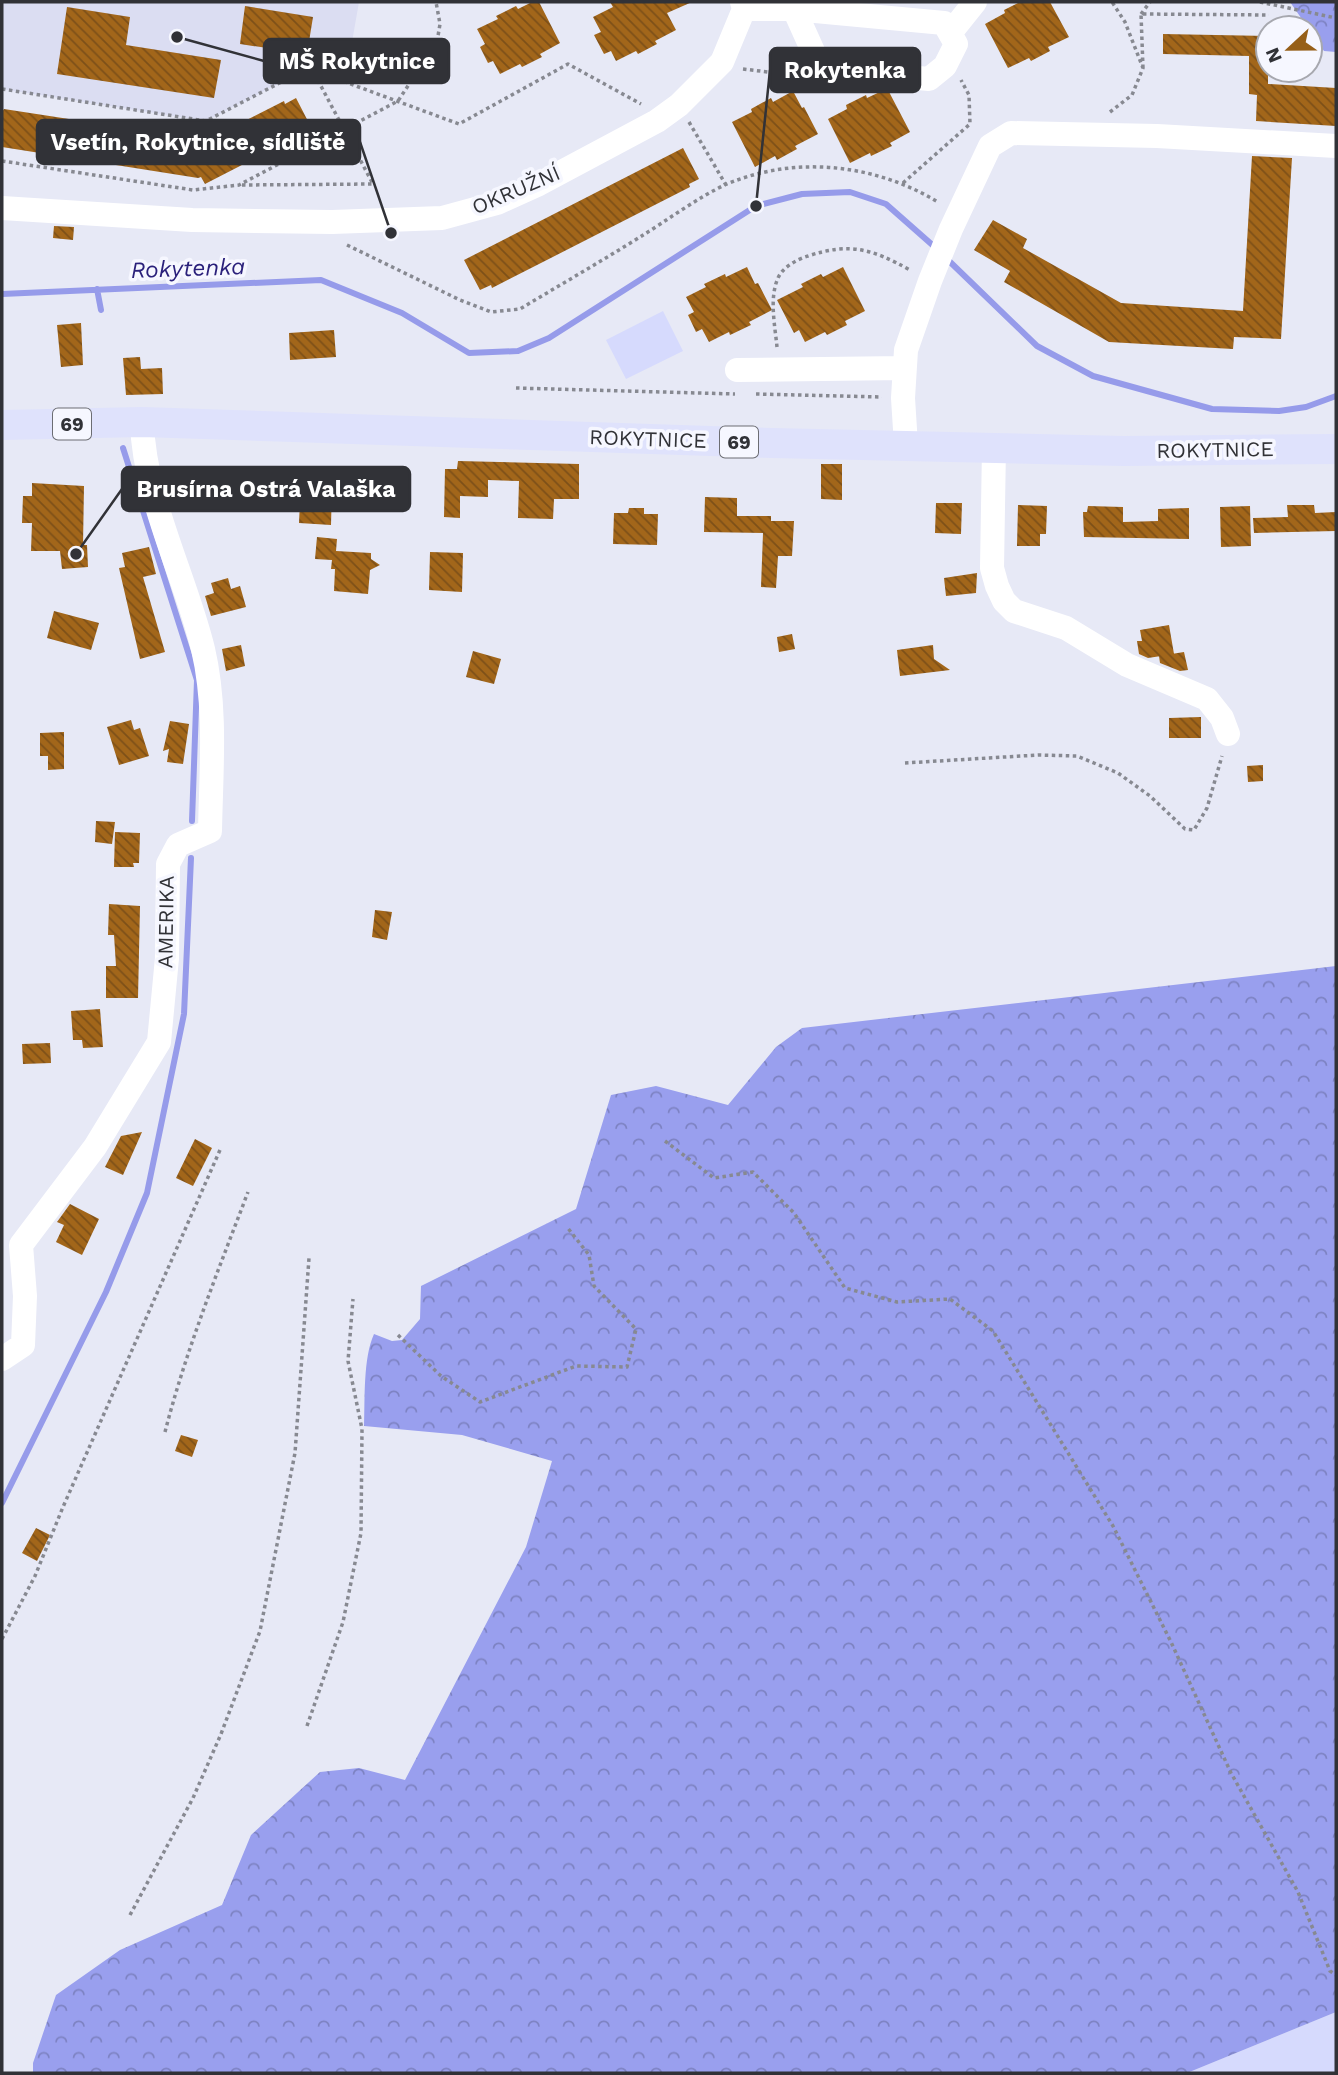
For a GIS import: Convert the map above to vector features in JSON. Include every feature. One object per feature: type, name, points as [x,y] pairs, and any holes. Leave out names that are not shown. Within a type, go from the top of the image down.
[{"type":"main road","name":"ROKYTNICE","points":[[2,425],[142,422],[772,443],[1124,451],[1336,449]]},
{"type":"street","points":[[951,32],[975,2]]},
{"type":"street","points":[[743,5],[794,9],[944,23],[956,44],[945,66],[929,79],[821,69],[794,9]]},
{"type":"street","name":"OKRUŽNÍ","points":[[2,208],[192,220],[332,222],[442,218],[497,203],[575,165],[657,121],[679,106],[722,62],[743,5]]},
{"type":"street","points":[[906,445],[903,398],[906,350],[954,221],[990,146],[1012,132],[1336,146]]},
{"type":"street","points":[[737,382],[778,369],[904,368]]},
{"type":"street","name":"AMERIKA","points":[[2,1359],[23,1345],[25,1296],[21,1245],[95,1147],[159,1042],[167,958],[168,863],[178,845],[210,831],[209,681],[203,649],[145,460],[142,422]]},
{"type":"street","points":[[994,447],[992,568],[996,586],[1004,601],[1014,611],[1066,628],[1128,665],[1207,699],[1222,718],[1228,734]]},
{"type":"path","points":[[239,185],[398,101],[437,42],[440,24],[436,2]]},
{"type":"path","points":[[1112,2],[1125,22],[1143,68]]},
{"type":"path","points":[[1080,134],[1132,96],[1143,68],[1141,14],[1150,2]]},
{"type":"path","points":[[1260,2],[1336,18]]},
{"type":"path","points":[[1141,14],[1254,15]]},
{"type":"path","points":[[2,89],[206,121],[289,78],[308,72],[329,76],[459,124],[569,64],[641,104],[650,99]]},
{"type":"path","points":[[737,68],[802,76]]},
{"type":"path","points":[[902,184],[970,124],[969,95],[956,72]]},
{"type":"path","points":[[2,161],[193,190],[239,185],[373,184],[314,73]]},
{"type":"path","points":[[679,106],[726,185]]},
{"type":"path","points":[[332,222],[337,240],[460,300],[491,312],[520,309],[726,185],[774,170],[828,166],[874,174],[913,187],[954,221]]},
{"type":"path","points":[[778,369],[773,298],[778,276],[797,260],[831,248],[855,248],[884,256],[931,278]]},
{"type":"path","points":[[516,388],[737,382]]},
{"type":"path","points":[[751,394],[903,398]]},
{"type":"path","points":[[905,763],[1038,755],[1077,756],[1118,773],[1150,796],[1185,829],[1194,830],[1207,808],[1228,734]]},
{"type":"path","points":[[665,1141],[714,1178],[753,1172],[794,1213],[845,1288],[897,1302],[950,1298],[993,1331],[1113,1526],[1171,1642],[1231,1773],[1298,1892],[1330,1971],[1336,1975]]},
{"type":"path","points":[[2,1639],[35,1576],[220,1150]]},
{"type":"path","points":[[165,1432],[175,1393],[248,1192]]},
{"type":"path","points":[[398,1335],[441,1376],[480,1402],[576,1366],[626,1367],[636,1329],[594,1286],[589,1255],[567,1227]]},
{"type":"path","points":[[130,1915],[193,1798],[221,1734],[260,1631],[295,1453],[309,1258]]},
{"type":"path","points":[[307,1726],[343,1622],[361,1533],[362,1429],[348,1361],[353,1299]]},
{"type":"shaded area","points":[[2,2],[359,2],[345,82],[308,72],[289,78],[206,121],[2,89]]},
{"type":"shaded area","points":[[663,311],[683,351],[626,379],[606,340]]},
{"type":"shaded area","points":[[1336,2012],[1336,2073],[1187,2073]]},
{"type":"green space","points":[[1290,2],[1336,2],[1336,52],[1324,51],[1324,14],[1298,14]]},
{"type":"green space","points":[[1336,966],[1336,2012],[1187,2073],[33,2073],[33,2063],[56,1995],[120,1950],[222,1905],[251,1835],[320,1772],[359,1768],[405,1780],[526,1547],[552,1461],[462,1435],[364,1426],[365,1379],[370,1344],[374,1334],[392,1341],[402,1340],[420,1319],[421,1286],[576,1209],[611,1095],[656,1086],[728,1105],[776,1047],[802,1028]]},
{"type":"building","points":[[532,2],[539,2],[560,43],[540,54],[542,57],[500,74],[493,61],[488,63],[480,47],[485,44],[477,29],[516,6],[518,9]]},
{"type":"building","points":[[610,2],[692,2],[667,13],[676,30],[638,54],[636,51],[616,61],[611,51],[604,54],[594,35],[601,32],[593,17],[613,7]]},
{"type":"building","points":[[1020,2],[1050,2],[1069,37],[1048,47],[1050,51],[1031,61],[1029,58],[1008,68],[985,24]]},
{"type":"building","points":[[245,6],[313,17],[307,54],[240,44]]},
{"type":"building","points":[[67,7],[130,17],[126,45],[221,60],[214,98],[57,74]]},
{"type":"building","points":[[1163,34],[1254,36],[1254,84],[1336,88],[1336,126],[1256,121],[1257,95],[1249,94],[1249,56],[1163,54]]},
{"type":"building","points":[[888,90],[910,132],[890,143],[892,146],[850,163],[828,119],[847,109],[846,105]]},
{"type":"building","points":[[793,91],[818,134],[795,146],[797,149],[777,160],[775,156],[755,167],[732,122],[771,98],[773,102]]},
{"type":"building","points":[[296,98],[312,129],[205,184],[201,177],[2,147],[4,109],[173,135],[172,139],[199,144],[284,101],[285,104]]},
{"type":"building","points":[[683,148],[699,179],[689,184],[690,187],[492,288],[491,285],[480,290],[464,260]]},
{"type":"building","points":[[1252,156],[1292,158],[1281,339],[1234,337],[1233,349],[1109,342],[1004,282],[1010,271],[974,250],[993,220],[1027,239],[1023,248],[1121,303],[1243,311]]},
{"type":"building","points":[[54,226],[74,227],[73,240],[53,238]]},
{"type":"building","points":[[747,267],[772,310],[749,322],[751,325],[709,342],[702,329],[696,332],[688,315],[694,312],[686,297],[706,287],[704,284]]},
{"type":"building","points":[[843,267],[865,311],[845,321],[847,325],[805,342],[799,330],[794,333],[777,300],[821,274],[823,277]]},
{"type":"building","points":[[81,323],[83,365],[61,367],[57,325]]},
{"type":"building","points":[[334,330],[336,357],[290,360],[289,333]]},
{"type":"building","points":[[140,357],[141,369],[162,368],[163,394],[126,395],[123,358]]},
{"type":"building","points":[[458,461],[579,464],[579,499],[554,499],[553,519],[518,518],[519,481],[488,480],[488,497],[460,496],[460,518],[444,517],[445,469],[457,469]]},
{"type":"building","points":[[821,464],[842,464],[842,500],[821,499]]},
{"type":"building","points":[[32,483],[84,486],[83,545],[87,545],[88,567],[62,569],[60,551],[31,551],[32,523],[22,523],[23,496],[32,496]]},
{"type":"building","points":[[304,487],[332,487],[331,525],[299,523]]},
{"type":"building","points":[[705,497],[737,498],[737,516],[771,516],[771,521],[794,521],[792,556],[778,556],[776,588],[761,587],[763,533],[704,532]]},
{"type":"building","points":[[936,503],[962,503],[961,534],[935,533]]},
{"type":"building","points":[[1018,505],[1047,506],[1046,534],[1040,534],[1040,546],[1017,546]]},
{"type":"building","points":[[1287,505],[1314,505],[1315,513],[1336,512],[1336,531],[1254,533],[1253,518],[1288,517]]},
{"type":"building","points":[[1088,506],[1123,507],[1123,522],[1158,521],[1158,509],[1189,508],[1189,539],[1084,537],[1083,512],[1087,512]]},
{"type":"building","points":[[1250,506],[1251,546],[1221,547],[1220,507]]},
{"type":"building","points":[[629,508],[644,508],[644,514],[658,514],[657,545],[613,544],[614,513],[628,513]]},
{"type":"building","points":[[317,537],[337,539],[336,551],[371,553],[371,559],[380,565],[370,570],[368,594],[334,591],[335,569],[331,569],[332,560],[315,559]]},
{"type":"building","points":[[149,547],[156,574],[143,577],[165,652],[140,659],[119,568],[125,567],[122,553]]},
{"type":"building","points":[[430,552],[463,553],[462,592],[429,590]]},
{"type":"building","points":[[977,573],[976,593],[946,596],[944,578]]},
{"type":"building","points":[[228,578],[231,589],[240,586],[246,607],[211,616],[205,596],[214,593],[211,583]]},
{"type":"building","points":[[54,611],[99,623],[91,650],[47,638]]},
{"type":"building","points":[[1169,625],[1174,654],[1148,658],[1139,654],[1137,641],[1142,641],[1140,630]]},
{"type":"building","points":[[792,634],[795,649],[779,652],[777,637]]},
{"type":"building","points":[[241,645],[245,666],[226,671],[222,649]]},
{"type":"building","points":[[933,645],[934,659],[950,670],[900,676],[897,650]]},
{"type":"building","points":[[473,651],[501,659],[494,684],[466,677]]},
{"type":"building","points":[[1184,652],[1188,670],[1180,671],[1160,663],[1159,656]]},
{"type":"building","points":[[1201,717],[1201,738],[1169,738],[1169,718]]},
{"type":"building","points":[[131,720],[134,730],[140,728],[149,756],[119,765],[107,727]]},
{"type":"building","points":[[170,721],[189,724],[183,764],[167,762],[169,749],[163,751]]},
{"type":"building","points":[[64,732],[64,769],[48,770],[48,756],[40,756],[40,733]]},
{"type":"building","points":[[1263,765],[1263,781],[1248,782],[1247,766]]},
{"type":"building","points":[[96,821],[115,822],[112,844],[95,842]]},
{"type":"building","points":[[115,832],[140,833],[139,863],[133,863],[134,867],[114,867]]},
{"type":"building","points":[[109,904],[140,906],[138,998],[106,998],[106,966],[116,966],[114,935],[108,935]]},
{"type":"building","points":[[375,910],[392,912],[387,940],[372,937]]},
{"type":"building","points":[[100,1009],[103,1047],[83,1048],[82,1040],[73,1040],[71,1011]]},
{"type":"building","points":[[50,1043],[51,1063],[23,1064],[22,1044]]},
{"type":"building","points":[[142,1132],[123,1175],[105,1167],[121,1136]]},
{"type":"building","points":[[195,1139],[212,1148],[193,1186],[176,1178]]},
{"type":"building","points":[[70,1204],[99,1219],[82,1255],[56,1242],[64,1225],[57,1222]]},
{"type":"building","points":[[181,1435],[198,1440],[192,1457],[175,1451]]},
{"type":"building","points":[[36,1528],[50,1535],[37,1561],[22,1553]]},
{"type":"waterway","name":"Rokytenka","points":[[2,294],[321,280],[402,313],[469,353],[518,351],[549,338],[756,206],[802,194],[850,192],[886,204],[937,249]]},
{"type":"waterway","name":"Rokytenka","points":[[947,259],[1037,346],[1093,376],[1212,409],[1279,411],[1306,407],[1336,396]]},
{"type":"waterway","points":[[97,289],[101,310]]},
{"type":"waterway","points":[[123,448],[197,680],[192,821]]},
{"type":"waterway","points":[[2,1503],[106,1292],[147,1193],[184,1014],[191,858]]},
{"type":"place","name":"MŠ Rokytnice","points":[[177,37]]},
{"type":"place","name":"Rokytenka","points":[[756,206]]},
{"type":"place","name":"Vsetín, Rokytnice, sídliště","points":[[391,233]]},
{"type":"place","name":"Brusírna Ostrá Valaška","points":[[76,554]]}]
